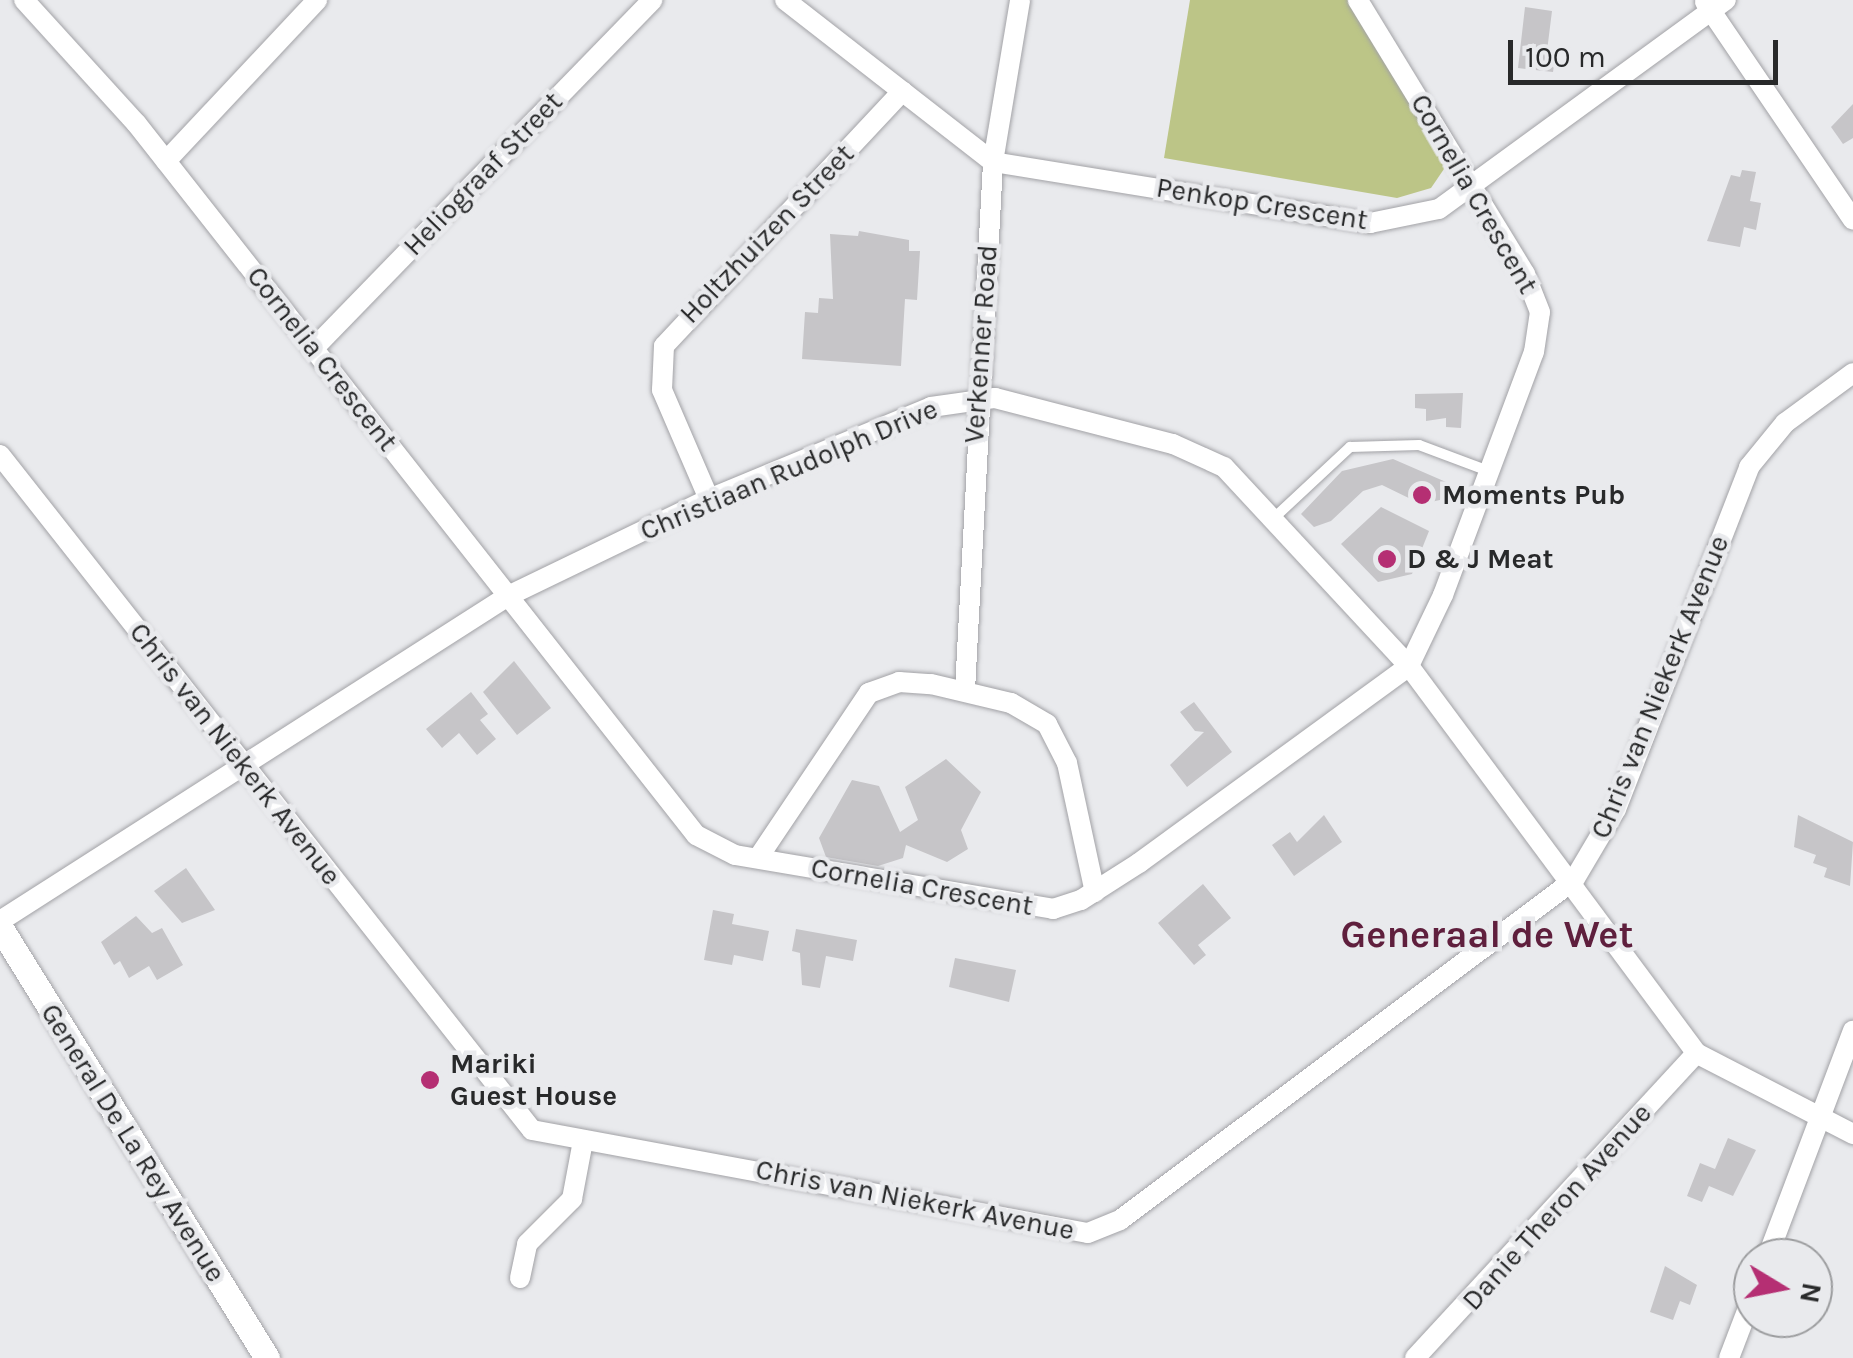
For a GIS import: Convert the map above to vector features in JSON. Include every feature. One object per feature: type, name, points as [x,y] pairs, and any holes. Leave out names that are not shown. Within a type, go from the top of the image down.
[{"type":"street","name":"Cornelia Crescent","points":[[24,0],[166,161],[685,824],[717,849],[1039,908],[1062,907],[1095,892],[1409,666],[1443,595],[1486,470],[1534,352],[1540,312],[1470,184],[1358,0]]},
{"type":"street","points":[[166,161],[316,0]]},
{"type":"street","name":"Heliograaf Street","points":[[313,349],[652,0]]},
{"type":"street","name":"Penkop Crescent","points":[[785,0],[992,162],[1370,223],[1422,216],[1714,4]]},
{"type":"street","name":"Verkenner Road","points":[[964,690],[992,162],[1020,0]]},
{"type":"street","points":[[1714,4],[1853,220]]},
{"type":"street","name":"Holtzhuizen Street","points":[[709,500],[662,390],[664,346],[903,92]]},
{"type":"street","name":"Chris van Niekerk Avenue","points":[[0,456],[522,1122],[546,1135],[1072,1231],[1102,1230],[1574,880],[1616,809],[1748,467],[1785,423],[1853,373]]},
{"type":"street","name":"Christiaan Rudolph Drive","points":[[0,924],[508,596],[709,500],[931,407],[977,396],[1064,412],[1201,454],[1275,517],[1409,666],[1574,880],[1696,1053],[1853,1134]]},
{"type":"street","points":[[758,858],[869,693],[898,682],[964,690],[1035,714],[1055,734],[1068,763],[1095,892]]},
{"type":"street","name":"General De La Rey Avenue","points":[[0,924],[267,1358]]},
{"type":"street","points":[[1775,1238],[1853,1032]]},
{"type":"street","name":"Danie Theron Avenue","points":[[1415,1358],[1696,1053]]},
{"type":"street","points":[[520,1278],[527,1244],[572,1199],[583,1141]]},
{"type":"lane","points":[[1275,517],[1350,448],[1399,442],[1486,470]]},
{"type":"green space","points":[[1190,0],[1353,0],[1444,150],[1444,169],[1431,188],[1397,198],[1164,158]]},
{"type":"building","points":[[1525,7],[1552,11],[1547,51],[1556,52],[1553,72],[1518,68]]},
{"type":"building","points":[[1853,104],[1853,138],[1843,144],[1831,127]]},
{"type":"building","points":[[1742,170],[1756,172],[1750,201],[1761,203],[1756,230],[1744,227],[1740,247],[1707,241],[1731,175],[1740,177]]},
{"type":"building","points":[[859,231],[909,240],[909,251],[920,251],[917,300],[905,299],[901,366],[802,359],[805,312],[818,313],[819,298],[833,299],[830,234],[858,236]]},
{"type":"building","points":[[1463,393],[1461,428],[1446,427],[1446,418],[1426,421],[1426,409],[1415,408],[1415,394]]},
{"type":"building","name":"Moments Pub","points":[[1393,459],[1446,482],[1440,500],[1421,504],[1382,485],[1363,491],[1331,521],[1314,527],[1301,514],[1342,471]]},
{"type":"building","name":"D & J Meat","points":[[1381,507],[1429,531],[1412,574],[1378,582],[1341,544]]},
{"type":"building","points":[[514,661],[551,708],[517,735],[483,692]]},
{"type":"building","points":[[471,692],[488,714],[480,720],[496,739],[477,755],[459,733],[442,748],[426,729]]},
{"type":"building","points":[[1194,702],[1232,752],[1187,787],[1170,765],[1204,732],[1195,731],[1180,712]]},
{"type":"building","points":[[946,759],[981,792],[961,830],[968,849],[947,862],[906,845],[903,858],[878,866],[826,857],[819,838],[852,780],[879,786],[900,832],[918,820],[905,787]]},
{"type":"building","points":[[1324,815],[1342,842],[1294,876],[1272,845],[1290,832],[1297,842]]},
{"type":"building","points":[[1798,815],[1853,842],[1850,886],[1824,877],[1827,868],[1813,863],[1816,855],[1794,847]]},
{"type":"building","points":[[186,868],[215,910],[182,923],[154,891]]},
{"type":"building","points":[[1203,884],[1231,918],[1198,945],[1206,955],[1194,965],[1158,923]]},
{"type":"building","points":[[713,910],[734,914],[732,924],[769,931],[763,961],[734,955],[732,965],[704,960]]},
{"type":"building","points":[[136,916],[152,933],[162,928],[183,965],[157,980],[149,966],[129,978],[120,961],[114,965],[101,942]]},
{"type":"building","points":[[796,929],[857,940],[853,961],[826,956],[820,988],[802,985],[800,953],[792,951]]},
{"type":"building","points":[[955,958],[1016,970],[1009,1002],[949,987]]},
{"type":"building","points":[[1728,1138],[1756,1150],[1733,1196],[1709,1186],[1702,1202],[1687,1196],[1700,1163],[1715,1169]]},
{"type":"building","points":[[1665,1266],[1697,1285],[1690,1305],[1680,1301],[1673,1320],[1650,1312]]},
{"type":"place","name":"Moments Pub","points":[[1422,495]]},
{"type":"place","name":"D & J Meat","points":[[1387,559]]},
{"type":"place","name":"Mariki Guest House","points":[[430,1080]]},
{"type":"district","name":"Generaal de Wet","points":[[1487,935]]}]
